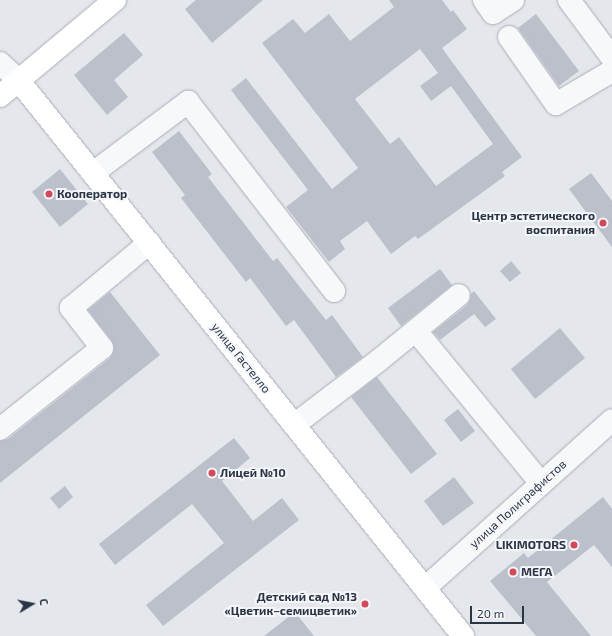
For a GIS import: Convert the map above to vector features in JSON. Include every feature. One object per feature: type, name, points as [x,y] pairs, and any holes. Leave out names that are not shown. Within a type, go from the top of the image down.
[{"type":"main road","points":[[0,96],[115,0]]},
{"type":"main road","name":"улица Гастелло","points":[[19,80],[463,636]]},
{"type":"street","points":[[484,0],[493,13],[513,0]]},
{"type":"street","points":[[569,0],[612,58]]},
{"type":"street","points":[[509,37],[556,104],[612,71]]},
{"type":"street","points":[[0,63],[19,80]]},
{"type":"street","points":[[93,173],[188,102],[334,291]]},
{"type":"street","points":[[0,429],[102,348],[71,308],[149,243]]},
{"type":"street","points":[[294,425],[416,331],[459,295]]},
{"type":"street","points":[[416,331],[541,483]]},
{"type":"street","name":"улица Полиграфистов","points":[[425,588],[612,420]]},
{"type":"building","points":[[196,0],[263,0],[212,43],[185,9]]},
{"type":"building","points":[[389,0],[442,0],[451,12],[453,10],[467,29],[442,48],[522,157],[502,172],[505,176],[418,239],[415,236],[391,254],[367,221],[340,241],[345,249],[329,262],[286,207],[308,190],[231,90],[246,78],[332,189],[358,168],[262,43],[293,19],[305,33],[329,14],[350,41],[394,7]],"holes":[[[420,49],[438,73],[420,86],[431,101],[451,86],[493,144],[436,186],[399,137],[390,144],[355,99]]]},
{"type":"building","points":[[536,14],[579,71],[559,86],[518,28]]},
{"type":"building","points":[[124,33],[143,55],[114,80],[128,97],[107,115],[74,75]]},
{"type":"building","points":[[179,131],[212,174],[208,177],[273,261],[277,258],[326,320],[332,315],[363,357],[336,377],[294,320],[286,326],[250,278],[246,282],[181,198],[185,195],[152,152]]},
{"type":"building","points":[[60,169],[88,204],[60,227],[32,192]]},
{"type":"building","name":"Центр эстетического воспитания","points":[[591,173],[612,201],[612,247],[569,189]]},
{"type":"building","points":[[511,261],[521,273],[510,282],[500,271]]},
{"type":"building","points":[[440,269],[452,285],[401,326],[388,308]]},
{"type":"building","points":[[474,291],[496,319],[485,327],[474,314],[440,340],[433,332],[467,305],[471,294]]},
{"type":"building","points":[[110,292],[160,355],[0,483],[0,441],[8,439],[110,358],[113,353],[114,347],[112,341],[88,310]]},
{"type":"building","points":[[560,328],[585,358],[535,399],[511,369]]},
{"type":"building","points":[[377,377],[437,454],[411,474],[351,397]]},
{"type":"building","points":[[458,409],[475,431],[461,442],[444,420]]},
{"type":"building","points":[[234,438],[250,458],[222,481],[253,521],[282,498],[299,520],[163,626],[146,605],[224,543],[192,504],[115,565],[99,544]]},
{"type":"building","points":[[454,477],[474,503],[443,526],[424,501]]},
{"type":"building","points":[[65,486],[73,497],[59,509],[50,498]]},
{"type":"building","points":[[603,497],[612,509],[612,567],[594,545],[547,582],[591,636],[536,636],[490,581],[524,553],[528,558]]},
{"type":"building","points":[[295,612],[314,636],[264,636]]},
{"type":"place","name":"Кооператор","points":[[49,194]]},
{"type":"place","name":"Центр эстетического воспитания","points":[[603,223]]},
{"type":"place","name":"Лицей №10","points":[[212,473]]},
{"type":"place","name":"LIKIMOTORS","points":[[574,545]]},
{"type":"place","name":"МЕГА","points":[[513,572]]},
{"type":"place","name":"Детский сад №13 «Цветик–семицветик»","points":[[365,604]]}]
